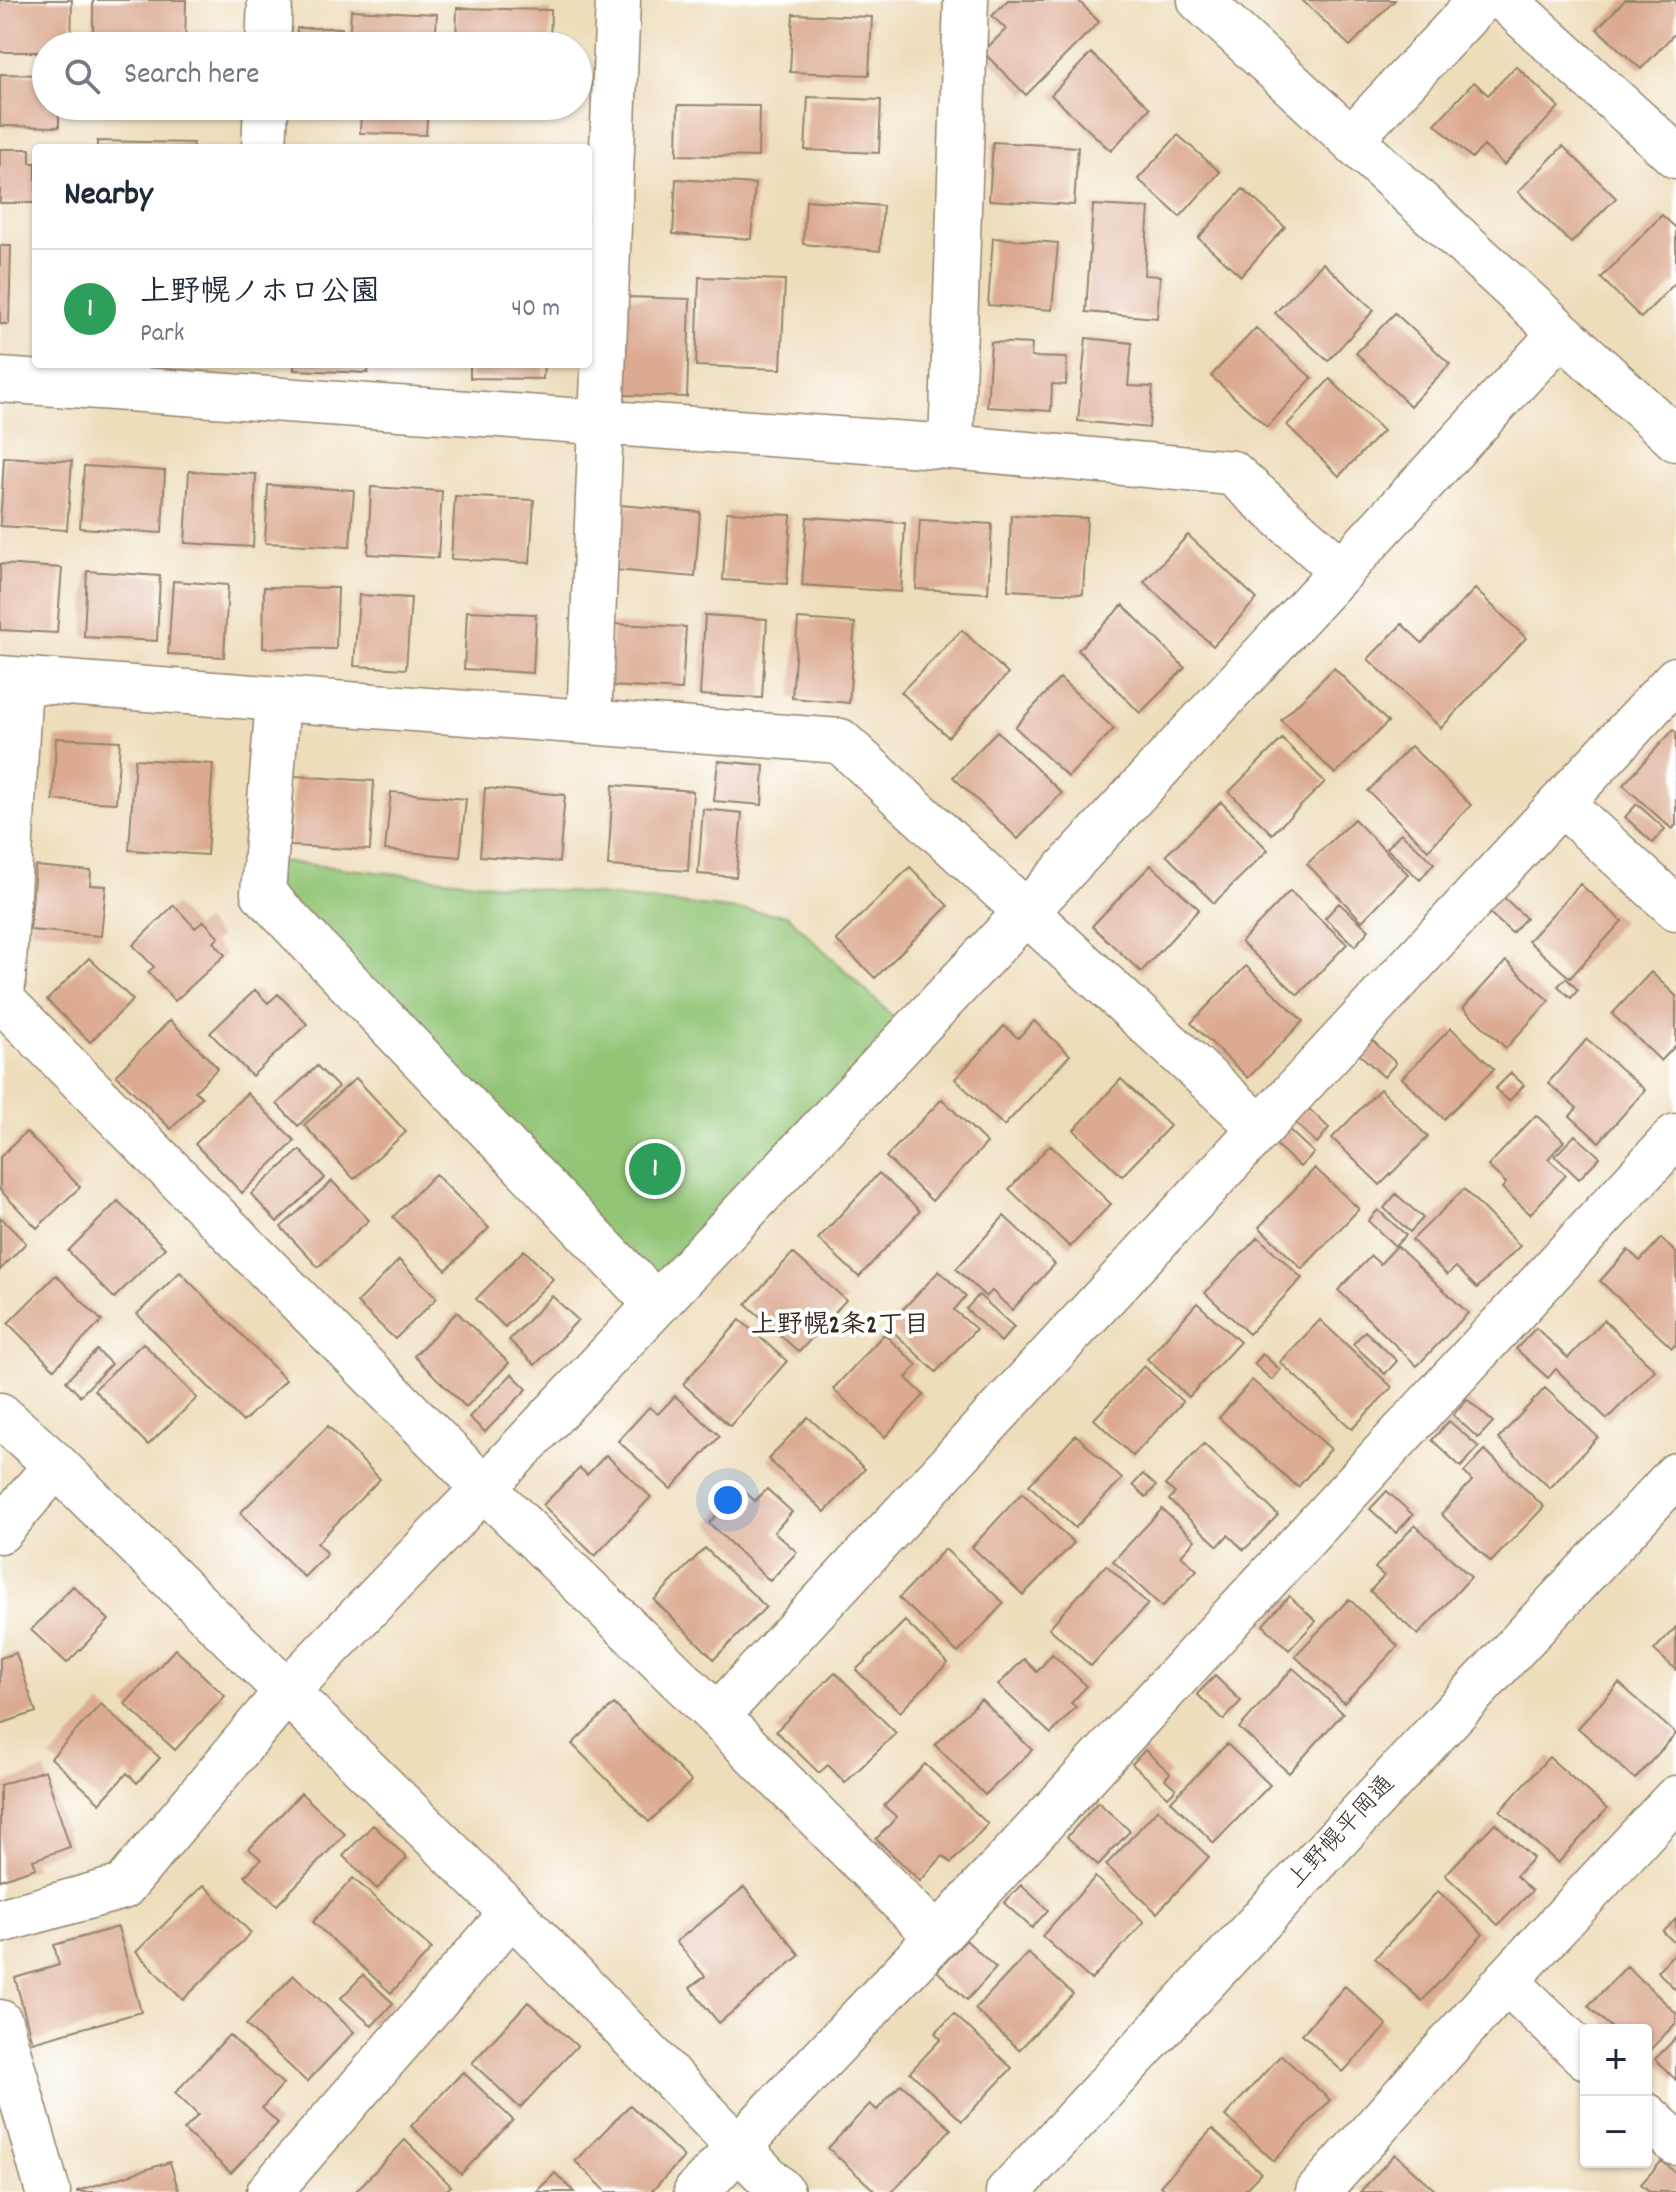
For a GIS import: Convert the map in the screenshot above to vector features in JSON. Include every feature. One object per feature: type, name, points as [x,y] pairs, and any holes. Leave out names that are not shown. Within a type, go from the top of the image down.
[{"type":"street","points":[[269,32],[270,0]]},
{"type":"street","points":[[589,722],[618,0]]},
{"type":"street","points":[[951,447],[966,0]]},
{"type":"street","points":[[1200,0],[1676,439]]},
{"type":"street","points":[[1351,139],[1481,0]]},
{"type":"street","points":[[1505,0],[1676,156]]},
{"type":"street","points":[[264,144],[265,120]]},
{"type":"street","points":[[0,1921],[123,1887],[286,1692],[484,1488],[1026,912],[1561,333]]},
{"type":"street","points":[[0,380],[255,381],[601,423],[951,447],[1232,473],[1342,571]]},
{"type":"street","points":[[937,1937],[484,1488],[2,1000],[10,679],[840,741],[1261,1128]]},
{"type":"street","points":[[717,1716],[1676,679]]},
{"type":"street","points":[[278,699],[263,893],[656,1304]]},
{"type":"street","points":[[1561,803],[1676,908]]},
{"type":"street","points":[[696,2192],[937,1937],[1676,1136]]},
{"type":"street","points":[[0,1415],[56,1465],[512,1913],[782,2192]]},
{"type":"street","points":[[0,1531],[56,1465]]},
{"type":"street","name":"上野幌平岡通","points":[[1008,2192],[1676,1475]]},
{"type":"street","points":[[1318,2192],[1506,1981],[1676,1798]]},
{"type":"street","points":[[269,2192],[512,1913]]},
{"type":"street","points":[[1506,1981],[1580,2051]]},
{"type":"street","points":[[0,2022],[48,2192]]},
{"type":"green space","points":[[265,860],[787,915],[911,1034],[656,1304],[263,893]]},
{"type":"building","points":[[0,0],[72,0],[71,32],[32,32],[32,52],[0,52]]},
{"type":"building","points":[[93,0],[186,0],[185,32],[93,32]]},
{"type":"building","points":[[1008,0],[1078,0],[1099,22],[1026,95],[983,52],[1006,29],[992,16]]},
{"type":"building","points":[[1302,0],[1395,0],[1350,46]]},
{"type":"building","points":[[1625,0],[1676,0],[1676,32],[1641,69],[1597,29]]},
{"type":"building","points":[[457,8],[551,10],[550,32],[456,32]]},
{"type":"building","points":[[351,10],[437,14],[436,32],[350,32]]},
{"type":"building","points":[[793,14],[872,17],[869,75],[790,72]]},
{"type":"building","points":[[297,28],[342,28],[342,32],[297,32]]},
{"type":"building","points":[[1091,53],[1150,108],[1111,151],[1051,95]]},
{"type":"building","points":[[1516,66],[1559,107],[1504,165],[1484,146],[1472,158],[1435,124],[1474,82],[1488,95]]},
{"type":"building","points":[[0,74],[32,75],[32,120],[59,120],[59,127],[0,126]]},
{"type":"building","points":[[808,97],[881,100],[879,153],[805,150]]},
{"type":"building","points":[[678,105],[759,106],[758,157],[677,155]]},
{"type":"building","points":[[360,120],[427,120],[426,135],[360,133]]},
{"type":"building","points":[[1178,135],[1220,172],[1180,217],[1138,179]]},
{"type":"building","points":[[97,141],[193,143],[193,144],[97,144]]},
{"type":"building","points":[[993,142],[1078,147],[1074,205],[989,200]]},
{"type":"building","points":[[1563,146],[1616,198],[1571,243],[1518,192]]},
{"type":"building","points":[[0,149],[30,149],[32,203],[0,203]]},
{"type":"building","points":[[676,179],[755,184],[751,239],[673,234]]},
{"type":"building","points":[[1243,189],[1285,227],[1241,276],[1198,238]]},
{"type":"building","points":[[806,200],[883,206],[880,251],[803,244]]},
{"type":"building","points":[[1093,205],[1149,208],[1144,275],[1160,276],[1157,318],[1086,312]]},
{"type":"building","points":[[1662,215],[1676,228],[1676,282],[1641,318],[1601,278]]},
{"type":"building","points":[[993,238],[1058,243],[1052,310],[988,305]]},
{"type":"building","points":[[0,246],[11,246],[9,324],[0,324]]},
{"type":"building","points":[[1323,263],[1374,310],[1328,361],[1275,313]]},
{"type":"building","points":[[699,277],[785,280],[781,369],[696,366]]},
{"type":"building","points":[[627,297],[690,299],[687,397],[623,395]]},
{"type":"building","points":[[1395,313],[1450,364],[1410,406],[1356,353]]},
{"type":"building","points":[[1256,328],[1312,378],[1267,427],[1211,376]]},
{"type":"building","points":[[1086,338],[1132,343],[1128,386],[1153,387],[1149,428],[1078,421]]},
{"type":"building","points":[[991,342],[1032,344],[1031,357],[1067,358],[1066,385],[1052,384],[1051,411],[987,407]]},
{"type":"building","points":[[294,368],[369,368],[368,373]]},
{"type":"building","points":[[470,368],[544,368],[543,379],[470,378]]},
{"type":"building","points":[[1330,379],[1383,431],[1339,476],[1287,425]]},
{"type":"building","points":[[4,457],[72,461],[67,530],[0,526]]},
{"type":"building","points":[[84,466],[165,471],[162,533],[80,528]]},
{"type":"building","points":[[189,471],[256,474],[253,547],[185,543]]},
{"type":"building","points":[[268,485],[354,490],[350,547],[265,543]]},
{"type":"building","points":[[371,487],[442,491],[438,558],[368,554]]},
{"type":"building","points":[[455,496],[534,500],[530,563],[451,559]]},
{"type":"building","points":[[620,505],[700,512],[695,577],[614,570]]},
{"type":"building","points":[[727,512],[791,515],[787,584],[723,580]]},
{"type":"building","points":[[1011,515],[1087,518],[1083,594],[1008,590]]},
{"type":"building","points":[[807,517],[905,523],[901,592],[802,585]]},
{"type":"building","points":[[920,520],[992,524],[988,593],[916,589]]},
{"type":"building","points":[[1188,535],[1257,599],[1213,646],[1144,582]]},
{"type":"building","points":[[0,564],[62,568],[57,633],[0,630]]},
{"type":"building","points":[[87,571],[160,576],[157,641],[84,637]]},
{"type":"building","points":[[173,581],[228,585],[224,657],[168,654]]},
{"type":"building","points":[[264,587],[338,588],[336,649],[263,648]]},
{"type":"building","points":[[1475,589],[1526,638],[1441,728],[1368,659],[1402,624],[1422,643]]},
{"type":"building","points":[[359,595],[411,598],[406,669],[354,666]]},
{"type":"building","points":[[1123,605],[1185,668],[1140,713],[1078,650]]},
{"type":"building","points":[[467,611],[536,614],[533,673],[464,669]]},
{"type":"building","points":[[705,615],[767,619],[762,698],[700,695]]},
{"type":"building","points":[[798,619],[855,623],[849,703],[792,698]]},
{"type":"building","points":[[612,624],[686,627],[682,690],[609,686]]},
{"type":"building","points":[[962,630],[1008,674],[948,737],[901,692]]},
{"type":"building","points":[[1334,668],[1388,722],[1335,774],[1281,720]]},
{"type":"building","points":[[1060,678],[1114,729],[1068,777],[1015,727]]},
{"type":"building","points":[[1673,730],[1676,732],[1676,825],[1672,829],[1623,785]]},
{"type":"building","points":[[997,731],[1062,793],[1018,839],[953,777]]},
{"type":"building","points":[[56,738],[120,741],[116,803],[53,800]]},
{"type":"building","points":[[1282,739],[1325,782],[1272,834],[1229,792]]},
{"type":"building","points":[[1411,746],[1471,805],[1428,850],[1368,791]]},
{"type":"building","points":[[135,759],[213,764],[207,855],[129,850]]},
{"type":"building","points":[[718,761],[764,765],[762,805],[714,801]]},
{"type":"building","points":[[294,776],[374,781],[370,850],[290,846]]},
{"type":"building","points":[[613,785],[693,791],[688,871],[608,866]]},
{"type":"building","points":[[485,788],[565,795],[559,862],[480,856]]},
{"type":"building","points":[[391,792],[466,799],[460,857],[385,850]]},
{"type":"building","points":[[1221,802],[1268,850],[1214,903],[1166,855]]},
{"type":"building","points":[[1637,804],[1665,829],[1653,843],[1625,817]]},
{"type":"building","points":[[703,809],[742,813],[736,877],[698,874]]},
{"type":"building","points":[[1354,819],[1408,874],[1362,921],[1307,864]]},
{"type":"building","points":[[1401,833],[1434,863],[1420,880],[1386,848]]},
{"type":"building","points":[[1151,865],[1199,909],[1141,972],[1092,926]]},
{"type":"building","points":[[35,866],[91,871],[90,885],[106,886],[101,936],[30,930]]},
{"type":"building","points":[[910,867],[948,906],[875,978],[836,940]]},
{"type":"building","points":[[1580,884],[1622,921],[1570,978],[1528,941]]},
{"type":"building","points":[[1290,891],[1347,944],[1298,995],[1241,942]]},
{"type":"building","points":[[1500,894],[1526,918],[1512,933],[1486,910]]},
{"type":"building","points":[[1339,903],[1369,930],[1355,946],[1325,918]]},
{"type":"building","points":[[174,905],[195,928],[204,921],[219,937],[214,942],[225,955],[175,1001],[148,972],[154,967],[133,945]]},
{"type":"building","points":[[89,958],[133,1000],[90,1042],[47,1000]]},
{"type":"building","points":[[1506,961],[1549,1001],[1506,1048],[1463,1008]]},
{"type":"building","points":[[1246,966],[1303,1021],[1248,1078],[1191,1023]]},
{"type":"building","points":[[1651,972],[1676,996],[1676,1045],[1661,1061],[1612,1014]]},
{"type":"building","points":[[1566,978],[1578,990],[1571,998],[1558,986]]},
{"type":"building","points":[[255,990],[268,1003],[278,994],[307,1024],[252,1076],[210,1033]]},
{"type":"building","points":[[170,1020],[218,1068],[195,1091],[202,1097],[171,1129],[116,1075]]},
{"type":"building","points":[[1034,1021],[1070,1055],[1004,1126],[955,1079],[1004,1026],[1018,1038]]},
{"type":"building","points":[[1451,1028],[1494,1069],[1444,1119],[1402,1078]]},
{"type":"building","points":[[1370,1038],[1396,1063],[1384,1077],[1357,1052]]},
{"type":"building","points":[[1587,1039],[1645,1090],[1599,1142],[1570,1116],[1577,1108],[1548,1083]]},
{"type":"building","points":[[317,1066],[338,1087],[298,1126],[277,1104]]},
{"type":"building","points":[[1511,1073],[1524,1085],[1509,1101],[1495,1089]]},
{"type":"building","points":[[356,1078],[406,1132],[354,1179],[304,1125]]},
{"type":"building","points":[[1121,1079],[1170,1126],[1122,1176],[1074,1130]]},
{"type":"building","points":[[1380,1089],[1428,1137],[1380,1185],[1332,1138]]},
{"type":"building","points":[[247,1093],[295,1141],[242,1193],[195,1144]]},
{"type":"building","points":[[942,1099],[987,1143],[932,1201],[886,1157]]},
{"type":"building","points":[[1304,1104],[1329,1128],[1317,1143],[1290,1118]]},
{"type":"building","points":[[1536,1115],[1564,1141],[1548,1159],[1566,1175],[1530,1214],[1502,1188],[1506,1183],[1488,1166]]},
{"type":"building","points":[[1287,1128],[1314,1153],[1300,1167],[1273,1142]]},
{"type":"building","points":[[26,1132],[80,1187],[37,1228],[0,1190],[0,1157]]},
{"type":"building","points":[[1575,1135],[1600,1157],[1579,1179],[1555,1156]]},
{"type":"building","points":[[1050,1145],[1111,1204],[1070,1247],[1009,1189]]},
{"type":"building","points":[[300,1150],[325,1178],[277,1222],[251,1194]]},
{"type":"building","points":[[1315,1168],[1359,1209],[1302,1269],[1259,1227]]},
{"type":"building","points":[[879,1173],[920,1211],[859,1277],[818,1239]]},
{"type":"building","points":[[435,1174],[489,1228],[446,1270],[393,1217]]},
{"type":"building","points":[[332,1181],[369,1220],[318,1267],[281,1227]]},
{"type":"building","points":[[1464,1189],[1520,1246],[1477,1288],[1456,1267],[1447,1275],[1412,1240]]},
{"type":"building","points":[[1396,1194],[1423,1218],[1410,1232],[1384,1208]]},
{"type":"building","points":[[118,1201],[165,1248],[114,1298],[68,1251]]},
{"type":"building","points":[[1378,1210],[1406,1235],[1395,1246],[1368,1221]]},
{"type":"building","points":[[1004,1216],[1055,1264],[1012,1310],[992,1291],[986,1297],[956,1269]]},
{"type":"building","points":[[0,1217],[26,1243],[0,1270]]},
{"type":"building","points":[[1258,1237],[1302,1278],[1249,1334],[1205,1293]]},
{"type":"building","points":[[1661,1238],[1676,1253],[1676,1344],[1672,1348],[1600,1281],[1628,1250],[1640,1261]]},
{"type":"building","points":[[1397,1246],[1468,1313],[1417,1366],[1338,1290],[1371,1256],[1380,1264]]},
{"type":"building","points":[[524,1250],[553,1279],[505,1327],[476,1299]]},
{"type":"building","points":[[793,1253],[846,1300],[799,1352],[746,1304]]},
{"type":"building","points":[[399,1260],[437,1298],[395,1339],[357,1303]]},
{"type":"building","points":[[939,1271],[966,1296],[954,1310],[976,1329],[936,1372],[887,1326]]},
{"type":"building","points":[[180,1272],[286,1380],[243,1422],[137,1314]]},
{"type":"building","points":[[56,1275],[102,1321],[54,1369],[8,1323]]},
{"type":"building","points":[[979,1295],[1014,1327],[1001,1342],[966,1309]]},
{"type":"building","points":[[552,1296],[578,1320],[535,1365],[509,1340]]},
{"type":"building","points":[[1197,1303],[1240,1342],[1189,1397],[1147,1359]]},
{"type":"building","points":[[457,1312],[509,1363],[466,1407],[414,1356]]},
{"type":"building","points":[[740,1320],[787,1361],[730,1426],[683,1384]]},
{"type":"building","points":[[1320,1320],[1392,1387],[1352,1429],[1280,1362]]},
{"type":"building","points":[[1604,1320],[1655,1370],[1607,1419],[1556,1369],[1548,1378],[1516,1349],[1536,1328],[1568,1358]]},
{"type":"building","points":[[1365,1331],[1397,1361],[1385,1374],[1353,1344]]},
{"type":"building","points":[[884,1334],[917,1365],[906,1378],[924,1395],[885,1437],[833,1389]]},
{"type":"building","points":[[143,1343],[197,1398],[148,1445],[94,1390]]},
{"type":"building","points":[[97,1350],[111,1364],[80,1396],[66,1381]]},
{"type":"building","points":[[1263,1354],[1280,1370],[1272,1380],[1254,1364]]},
{"type":"building","points":[[1144,1366],[1183,1402],[1133,1456],[1094,1419]]},
{"type":"building","points":[[512,1374],[527,1389],[485,1432],[469,1417]]},
{"type":"building","points":[[1252,1380],[1331,1449],[1298,1487],[1219,1418]]},
{"type":"building","points":[[1545,1388],[1598,1437],[1550,1488],[1498,1439]]},
{"type":"building","points":[[675,1396],[720,1436],[671,1489],[618,1441],[649,1407],[658,1414]]},
{"type":"building","points":[[1467,1399],[1493,1422],[1478,1438],[1453,1415]]},
{"type":"building","points":[[808,1417],[865,1469],[825,1512],[768,1459]]},
{"type":"building","points":[[1449,1421],[1479,1447],[1461,1467],[1432,1440]]},
{"type":"building","points":[[328,1426],[380,1479],[317,1543],[327,1554],[304,1577],[240,1513]]},
{"type":"building","points":[[1076,1435],[1122,1479],[1075,1528],[1029,1485]]},
{"type":"building","points":[[1204,1444],[1278,1515],[1244,1550],[1228,1535],[1218,1546],[1169,1500],[1175,1493],[1165,1485]]},
{"type":"building","points":[[1485,1450],[1544,1507],[1491,1562],[1441,1514],[1472,1481],[1464,1472]]},
{"type":"building","points":[[606,1455],[651,1497],[595,1556],[543,1505],[580,1468],[587,1475]]},
{"type":"building","points":[[1143,1474],[1156,1486],[1146,1497],[1133,1485]]},
{"type":"building","points":[[741,1488],[755,1501],[767,1489],[792,1512],[774,1532],[797,1552],[770,1581],[709,1523]]},
{"type":"building","points":[[1387,1491],[1413,1515],[1396,1533],[1370,1509]]},
{"type":"building","points":[[1022,1493],[1074,1543],[1023,1595],[972,1547]]},
{"type":"building","points":[[1162,1509],[1195,1540],[1181,1555],[1197,1570],[1162,1607],[1113,1561]]},
{"type":"building","points":[[1415,1525],[1471,1577],[1418,1635],[1370,1591],[1384,1576],[1375,1568]]},
{"type":"building","points":[[705,1548],[766,1607],[714,1659],[654,1600]]},
{"type":"building","points":[[945,1549],[1004,1603],[958,1653],[899,1598]]},
{"type":"building","points":[[1106,1565],[1148,1604],[1091,1666],[1049,1628]]},
{"type":"building","points":[[73,1586],[109,1620],[67,1663],[31,1630]]},
{"type":"building","points":[[1289,1596],[1316,1621],[1289,1650],[1263,1625]]},
{"type":"building","points":[[1349,1599],[1398,1646],[1344,1703],[1295,1656]]},
{"type":"building","points":[[905,1621],[948,1663],[900,1712],[856,1670]]},
{"type":"building","points":[[1676,1627],[1676,1670],[1654,1650]]},
{"type":"building","points":[[175,1649],[225,1696],[175,1750],[125,1704]]},
{"type":"building","points":[[16,1653],[36,1712],[0,1724],[0,1658]]},
{"type":"building","points":[[1052,1654],[1087,1686],[1071,1703],[1076,1707],[1051,1734],[998,1685],[1024,1659],[1037,1672]]},
{"type":"building","points":[[1293,1668],[1343,1713],[1289,1773],[1239,1728]]},
{"type":"building","points":[[835,1672],[896,1733],[845,1783],[828,1765],[819,1773],[776,1731]]},
{"type":"building","points":[[1215,1676],[1241,1701],[1224,1720],[1197,1694]]},
{"type":"building","points":[[1619,1683],[1676,1734],[1635,1779],[1578,1728]]},
{"type":"building","points":[[981,1699],[1032,1750],[985,1795],[935,1745]]},
{"type":"building","points":[[101,1704],[160,1758],[137,1783],[127,1773],[100,1803],[51,1758]]},
{"type":"building","points":[[614,1704],[691,1781],[649,1822],[572,1744]]},
{"type":"building","points":[[1227,1744],[1270,1785],[1214,1843],[1171,1801]]},
{"type":"building","points":[[1145,1750],[1170,1773],[1165,1779],[1176,1789],[1168,1797],[1132,1764]]},
{"type":"building","points":[[1549,1757],[1607,1809],[1558,1863],[1500,1811]]},
{"type":"building","points":[[925,1764],[988,1824],[951,1863],[943,1856],[920,1881],[876,1839],[897,1817],[884,1806]]},
{"type":"building","points":[[45,1770],[70,1847],[33,1860],[36,1868],[0,1880],[0,1785]]},
{"type":"building","points":[[301,1793],[345,1834],[277,1905],[245,1876],[261,1859],[249,1849]]},
{"type":"building","points":[[1098,1802],[1130,1831],[1098,1865],[1067,1837]]},
{"type":"building","points":[[1158,1809],[1209,1857],[1157,1913],[1106,1865]]},
{"type":"building","points":[[1495,1823],[1533,1858],[1516,1876],[1532,1891],[1498,1925],[1445,1875]]},
{"type":"building","points":[[373,1825],[407,1858],[377,1889],[343,1856]]},
{"type":"building","points":[[1095,1877],[1144,1922],[1091,1980],[1042,1936]]},
{"type":"building","points":[[353,1878],[432,1949],[391,1993],[313,1922]]},
{"type":"building","points":[[204,1885],[251,1933],[183,2000],[136,1952]]},
{"type":"building","points":[[1021,1885],[1048,1910],[1032,1928],[1004,1903]]},
{"type":"building","points":[[744,1887],[800,1955],[719,2023],[690,1988],[705,1976],[676,1942]]},
{"type":"building","points":[[1438,1891],[1483,1934],[1422,2001],[1375,1958]]},
{"type":"building","points":[[1676,1919],[1676,1944],[1663,1932]]},
{"type":"building","points":[[118,1927],[141,2012],[32,2042],[15,1978],[59,1965],[54,1945]]},
{"type":"building","points":[[966,1940],[996,1968],[967,2000],[937,1971]]},
{"type":"building","points":[[1676,1952],[1676,1990],[1657,1971]]},
{"type":"building","points":[[1028,1953],[1073,1994],[1019,2050],[975,2009]]},
{"type":"building","points":[[1627,1966],[1676,2013],[1676,2023],[1652,2048],[1652,2024],[1608,2024],[1588,2006]]},
{"type":"building","points":[[294,1975],[354,2032],[307,2082],[246,2025]]},
{"type":"building","points":[[363,1975],[393,2003],[372,2026],[341,1998]]},
{"type":"building","points":[[1345,1986],[1387,2025],[1343,2072],[1302,2034]]},
{"type":"building","points":[[528,2002],[577,2046],[520,2108],[472,2063]]},
{"type":"building","points":[[954,2014],[1012,2068],[962,2121],[910,2072],[941,2039],[935,2033]]},
{"type":"building","points":[[229,2035],[283,2084],[262,2108],[278,2123],[231,2173],[184,2130],[198,2115],[175,2093]]},
{"type":"building","points":[[1676,2038],[1676,2080],[1655,2059]]},
{"type":"building","points":[[1281,2055],[1330,2100],[1274,2161],[1225,2116]]},
{"type":"building","points":[[463,2072],[513,2120],[461,2174],[411,2126]]},
{"type":"building","points":[[901,2084],[951,2129],[892,2192],[876,2192],[828,2148],[870,2104],[877,2110]]},
{"type":"building","points":[[630,2105],[684,2157],[651,2192],[607,2192],[575,2161]]},
{"type":"building","points":[[1212,2129],[1261,2173],[1243,2192],[1167,2192],[1160,2186]]},
{"type":"building","points":[[405,2140],[451,2186],[445,2192],[355,2192]]},
{"type":"building","points":[[1395,2154],[1437,2192],[1360,2192]]},
{"type":"building","points":[[1662,2161],[1676,2173],[1676,2192],[1650,2192],[1641,2184]]},
{"type":"building","points":[[170,2162],[179,2192],[77,2192],[77,2191]]},
{"type":"building","points":[[555,2173],[574,2192],[536,2192]]},
{"type":"place","name":"上野幌ノホロ公園","points":[[655,1169]]},
{"type":"district","name":"上野幌2条2丁目","points":[[840,1326]]}]
